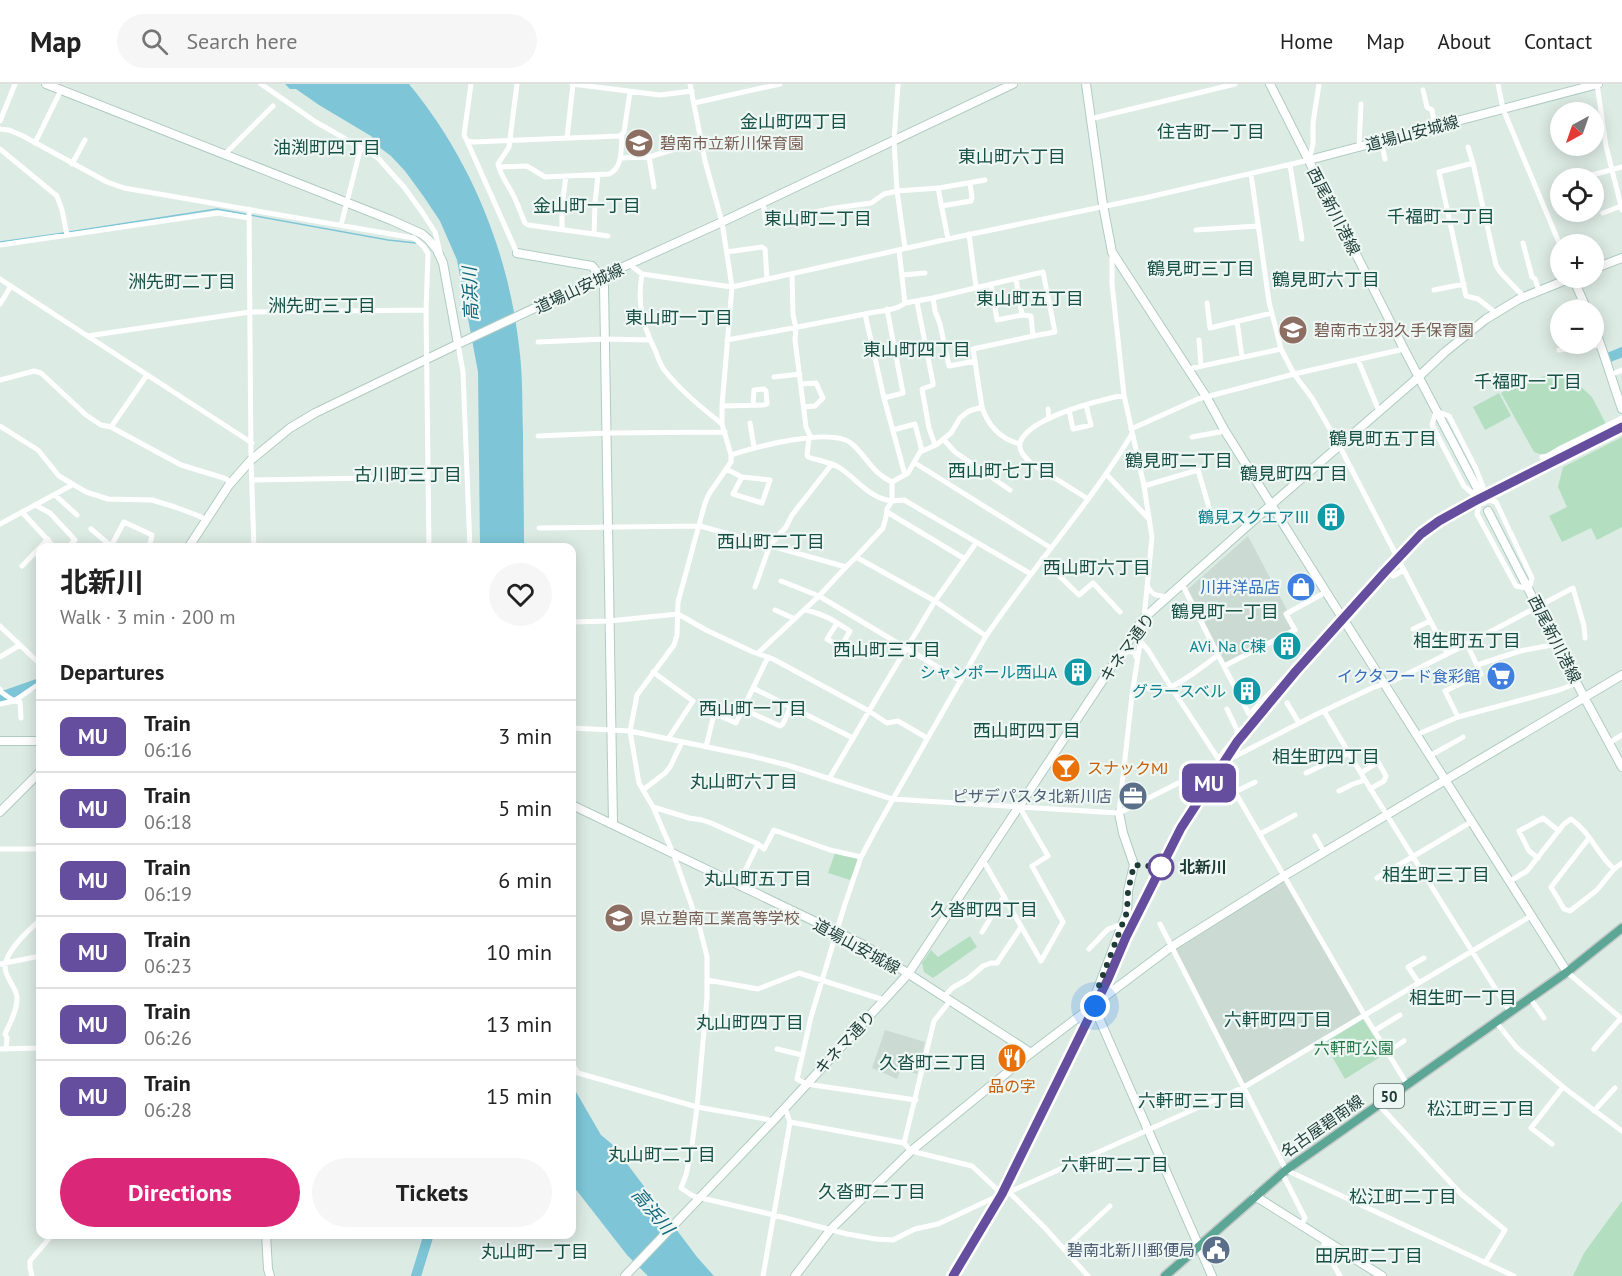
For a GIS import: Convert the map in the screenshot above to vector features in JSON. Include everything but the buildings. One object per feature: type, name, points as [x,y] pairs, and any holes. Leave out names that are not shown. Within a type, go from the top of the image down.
[{"type":"main road","name":"名古屋碧南線","points":[[1165,1276],[1284,1171],[1567,972],[1622,928]]},
{"type":"street","points":[[0,121],[15,84]]},
{"type":"street","points":[[46,84],[391,220],[422,234],[437,250],[443,263]]},
{"type":"street","points":[[261,84],[316,122],[377,157],[385,164],[435,232],[462,343],[470,543]]},
{"type":"street","points":[[471,84],[464,135],[517,253],[592,266],[601,277],[604,286],[613,824]]},
{"type":"street","points":[[517,84],[509,147],[498,164],[526,224],[609,236]]},
{"type":"street","points":[[567,138],[572,84],[660,95],[691,88],[697,84]]},
{"type":"street","points":[[694,103],[780,84]]},
{"type":"street","points":[[898,84],[894,141],[905,303]]},
{"type":"street","name":"道場山安城線","points":[[191,543],[231,482],[251,460],[278,437],[309,417],[526,312],[1013,84]]},
{"type":"street","points":[[1086,84],[1112,252],[1112,284],[1125,394],[1152,537],[1119,813],[1134,865],[1128,891],[1127,912],[1095,996],[1095,1009],[1212,1276]]},
{"type":"street","points":[[1090,119],[1235,84]]},
{"type":"street","points":[[1270,84],[1309,160]]},
{"type":"street","points":[[1309,160],[1313,144],[1313,123],[1319,84]]},
{"type":"street","points":[[1498,84],[1503,109],[1555,234]]},
{"type":"street","points":[[1598,84],[1606,146],[1621,208],[1604,213]]},
{"type":"street","name":"道場山安城線","points":[[1309,160],[1503,109],[1571,88],[1598,84]]},
{"type":"street","points":[[691,88],[701,141],[722,222],[732,287],[722,406],[722,424],[731,455],[730,462],[705,503],[678,602],[677,635],[674,645],[637,696],[630,731],[639,783],[653,807],[673,853],[700,929],[707,957],[703,1051],[697,1107],[691,1152],[681,1188],[693,1196],[876,1239],[893,1240],[915,1229],[938,1224],[1244,1087],[1531,916]]},
{"type":"street","points":[[35,143],[61,90]]},
{"type":"street","points":[[1423,90],[1427,106],[1432,110],[1435,126]]},
{"type":"street","points":[[499,167],[527,166],[544,177],[613,173],[619,165],[630,92]]},
{"type":"street","points":[[1359,147],[1361,104]]},
{"type":"street","points":[[225,154],[273,106]]},
{"type":"street","points":[[0,129],[9,130],[107,182],[124,188],[418,240],[428,254],[426,310],[429,543]]},
{"type":"street","points":[[467,141],[622,135]]},
{"type":"street","points":[[72,164],[85,140]]},
{"type":"street","points":[[620,158],[649,157],[701,141]]},
{"type":"street","points":[[1381,141],[1385,159]]},
{"type":"street","points":[[341,225],[361,147]]},
{"type":"street","points":[[1468,147],[1496,265],[1524,297]]},
{"type":"street","points":[[0,149],[57,196],[67,235]]},
{"type":"street","points":[[649,157],[654,186]]},
{"type":"street","points":[[629,264],[642,274],[732,287],[1309,160]]},
{"type":"street","name":"西尾新川港線","points":[[1309,160],[1476,486]]},
{"type":"street","points":[[1473,163],[1439,172],[1466,296],[1478,299],[1496,312]]},
{"type":"street","points":[[1290,165],[1302,239]]},
{"type":"street","points":[[1604,172],[1622,167]]},
{"type":"street","points":[[1251,174],[1272,313],[1281,349],[1294,374],[1312,398],[1339,445],[1447,653]]},
{"type":"street","points":[[594,234],[598,175]]},
{"type":"street","points":[[562,229],[566,176]]},
{"type":"street","points":[[763,203],[766,222],[871,203],[884,194],[897,191],[938,188],[985,180]]},
{"type":"street","points":[[941,206],[971,201],[970,183]]},
{"type":"street","points":[[938,188],[948,239]]},
{"type":"street","points":[[249,209],[254,543]]},
{"type":"street","points":[[0,244],[218,213],[249,218]]},
{"type":"street","points":[[1196,230],[1258,226]]},
{"type":"street","points":[[969,234],[976,287]]},
{"type":"street","points":[[1523,243],[1532,277],[1539,291]]},
{"type":"street","points":[[727,252],[762,247],[765,249],[767,279]]},
{"type":"street","points":[[1112,252],[1207,398],[1326,592],[1567,972],[1622,1019],[1594,1049]]},
{"type":"street","points":[[1604,265],[1622,258]]},
{"type":"street","points":[[727,340],[865,314],[1043,272],[1055,332],[973,349],[985,415],[991,426],[1010,441],[1020,444]]},
{"type":"street","points":[[902,275],[925,273]]},
{"type":"street","points":[[642,274],[639,299],[641,315],[663,369],[697,404],[722,424]]},
{"type":"street","points":[[792,274],[795,340],[806,427],[810,438],[808,457],[840,468],[881,500],[904,500],[1031,574]]},
{"type":"street","points":[[0,279],[252,443]]},
{"type":"street","points":[[1016,279],[1022,315]]},
{"type":"street","points":[[991,284],[997,320],[1022,315],[1031,316],[1033,336]]},
{"type":"street","points":[[1434,290],[1464,284]]},
{"type":"street","points":[[0,304],[11,286]]},
{"type":"street","name":"キネマ通り","points":[[625,1276],[773,1121],[908,974],[1144,618],[1486,318],[1524,297],[1550,287]]},
{"type":"street","points":[[1577,288],[1583,300]]},
{"type":"street","points":[[933,298],[949,366],[975,361]]},
{"type":"street","points":[[917,302],[933,383],[922,389],[929,428],[935,445]]},
{"type":"street","points":[[1206,303],[1210,328],[1272,313]]},
{"type":"street","points":[[884,398],[903,393],[886,309]]},
{"type":"street","points":[[87,336],[250,312],[426,310]]},
{"type":"street","points":[[865,314],[884,398],[905,475]]},
{"type":"street","points":[[1237,321],[1242,357]]},
{"type":"street","points":[[538,342],[605,339],[650,340]]},
{"type":"street","points":[[1198,340],[1201,366]]},
{"type":"street","points":[[1188,369],[1281,349]]},
{"type":"street","points":[[916,1100],[806,1084],[797,1079],[822,981],[861,857],[986,636],[1106,474],[1132,432],[1198,399],[1404,349]]},
{"type":"street","points":[[1604,354],[1622,409]]},
{"type":"street","points":[[1358,360],[1379,411]]},
{"type":"street","points":[[1610,375],[1622,370]]},
{"type":"street","points":[[0,380],[34,371],[41,373],[100,425],[111,427],[181,465],[231,482]]},
{"type":"street","points":[[774,377],[800,374]]},
{"type":"street","points":[[111,427],[147,375]]},
{"type":"street","points":[[801,384],[816,383],[823,395],[823,398],[815,405],[804,406]]},
{"type":"street","points":[[1088,499],[1030,463],[1025,458],[1020,444],[1028,432],[1049,419],[1068,410],[1125,394]]},
{"type":"street","points":[[722,406],[753,405]]},
{"type":"street","points":[[1068,410],[1073,429],[1091,424],[1086,405]]},
{"type":"street","points":[[892,482],[905,475],[922,450],[944,440],[960,418],[969,411],[982,407]]},
{"type":"street","points":[[1048,409],[1049,419]]},
{"type":"street","points":[[1436,411],[1449,416],[1476,469],[1483,487],[1472,493],[1464,486],[1432,425],[1436,411]]},
{"type":"street","points":[[1542,457],[1622,418]]},
{"type":"street","points":[[750,423],[754,447]]},
{"type":"street","points":[[893,430],[915,424],[922,450]]},
{"type":"street","points":[[0,426],[38,450],[59,476],[96,496],[161,503],[206,520]]},
{"type":"street","points":[[1192,437],[1226,431]]},
{"type":"street","points":[[538,436],[725,432]]},
{"type":"street","points":[[731,455],[754,447],[824,436],[847,440],[881,477],[892,482]]},
{"type":"street","points":[[944,440],[955,452],[1010,490]]},
{"type":"street","points":[[915,463],[1051,548]]},
{"type":"street","points":[[755,587],[770,545],[832,464]]},
{"type":"street","points":[[726,469],[742,477],[770,480],[762,503],[733,494],[742,477]]},
{"type":"street","points":[[1144,486],[1198,470],[1213,521],[1232,517],[1254,520]]},
{"type":"street","points":[[1106,474],[1149,519]]},
{"type":"street","points":[[253,480],[428,477]]},
{"type":"street","points":[[758,653],[806,610],[883,528],[886,509],[892,501],[892,482]]},
{"type":"street","points":[[0,524],[72,485]]},
{"type":"street","points":[[55,495],[76,515]]},
{"type":"street","points":[[1489,500],[1496,502],[1532,578],[1529,589],[1516,586],[1477,514],[1479,505],[1489,500]]},
{"type":"street","points":[[35,505],[50,513],[75,540],[72,543]]},
{"type":"street","name":"西尾新川港線","points":[[1488,511],[1622,767]]},
{"type":"street","points":[[22,512],[51,543]]},
{"type":"street","points":[[886,512],[965,559]]},
{"type":"street","points":[[113,543],[124,522],[152,535],[150,543]]},
{"type":"street","points":[[539,528],[700,526],[846,567]]},
{"type":"street","points":[[91,529],[107,543]]},
{"type":"street","points":[[44,543],[48,539]]},
{"type":"street","points":[[829,779],[935,601],[976,543]]},
{"type":"street","points":[[22,566],[36,551]]},
{"type":"street","points":[[856,557],[935,601],[986,636]]},
{"type":"street","points":[[1042,559],[1079,595],[1093,583],[1120,612]]},
{"type":"street","points":[[1393,576],[1404,570]]},
{"type":"street","points":[[781,581],[819,596],[961,681]]},
{"type":"street","points":[[1182,584],[1249,714],[1288,674]]},
{"type":"street","points":[[1147,585],[1150,591],[1157,596],[1169,596]]},
{"type":"street","points":[[576,728],[630,731],[787,765],[892,799],[1119,813],[1299,723],[1467,644],[1573,588],[1584,626],[1585,638]]},
{"type":"street","points":[[1224,666],[1295,630],[1286,614],[1326,592]]},
{"type":"street","points":[[775,610],[795,619]]},
{"type":"street","points":[[806,610],[821,614],[837,623],[850,631],[841,647],[827,639],[837,623]]},
{"type":"street","points":[[576,622],[678,614],[706,630],[768,657],[887,723],[898,721],[927,738]]},
{"type":"street","points":[[1413,629],[1430,621]]},
{"type":"street","points":[[0,626],[36,660]]},
{"type":"street","points":[[1140,641],[1221,763],[1235,792],[1407,1084]]},
{"type":"street","points":[[1458,717],[1445,691],[1480,674],[1467,644]]},
{"type":"street","points":[[1477,665],[1520,651],[1557,644]]},
{"type":"street","points":[[0,657],[20,645]]},
{"type":"street","points":[[1117,659],[1129,651],[1135,653],[1137,662]]},
{"type":"street","points":[[1133,687],[1172,689],[1218,655]]},
{"type":"street","points":[[706,747],[715,716],[736,723],[768,657]]},
{"type":"street","points":[[653,672],[693,701],[668,739]]},
{"type":"street","points":[[795,1276],[831,1229],[911,1151],[1031,1053],[1085,1012],[1095,1009],[1103,998],[1171,947],[1284,876],[1622,675]]},
{"type":"street","points":[[1416,735],[1458,717],[1577,683]]},
{"type":"street","points":[[14,701],[36,686]]},
{"type":"street","points":[[753,688],[853,738]]},
{"type":"street","points":[[0,689],[14,701]]},
{"type":"street","points":[[0,704],[20,702],[21,718]]},
{"type":"street","points":[[1287,703],[1299,723]]},
{"type":"street","points":[[743,709],[780,726],[791,706]]},
{"type":"street","points":[[1221,763],[1237,735],[1227,709]]},
{"type":"street","points":[[1324,711],[1386,815],[1510,1012]]},
{"type":"street","points":[[1609,743],[1622,735]]},
{"type":"street","points":[[1430,756],[1463,737]]},
{"type":"street","points":[[0,741],[36,741]]},
{"type":"street","points":[[643,790],[670,767],[682,742]]},
{"type":"street","points":[[1306,773],[1349,753]]},
{"type":"street","points":[[1361,773],[1378,762],[1386,776],[1384,781],[1371,789]]},
{"type":"street","points":[[0,812],[36,776]]},
{"type":"street","points":[[1339,791],[1365,780]]},
{"type":"street","points":[[1235,792],[1255,782]]},
{"type":"street","points":[[983,860],[1041,961],[1063,922],[1032,866],[1048,856],[1019,806]]},
{"type":"street","name":"道場山安城線","points":[[576,807],[864,945],[1031,1053]]},
{"type":"street","points":[[653,807],[711,823],[758,844],[764,849],[774,830],[830,850],[861,857]]},
{"type":"street","points":[[1260,834],[1295,815]]},
{"type":"street","points":[[1538,858],[1529,850],[1519,831],[1543,818],[1559,831]]},
{"type":"street","points":[[1510,881],[1527,871],[1571,819],[1581,826],[1605,861],[1614,869]]},
{"type":"street","points":[[1377,879],[1471,822]]},
{"type":"street","points":[[1315,836],[1324,852]]},
{"type":"street","points":[[1589,838],[1551,887],[1564,909],[1569,911],[1596,890],[1622,863]]},
{"type":"street","points":[[738,885],[758,844]]},
{"type":"street","points":[[0,849],[36,849]]},
{"type":"street","points":[[982,932],[1004,896]]},
{"type":"street","points":[[2,963],[25,933],[36,923]]},
{"type":"street","points":[[1089,950],[1108,929],[1123,923]]},
{"type":"street","points":[[1160,924],[1244,1087],[1284,1171],[1305,1218],[1301,1226]]},
{"type":"street","points":[[904,1143],[934,1021],[952,988],[968,979],[983,966],[997,963],[1021,927]]},
{"type":"street","points":[[2,963],[36,957]]},
{"type":"street","points":[[1419,983],[1408,967],[1424,957]]},
{"type":"street","points":[[2,963],[17,997],[13,1018],[5,1034],[7,1038],[3,1049],[36,1048]]},
{"type":"street","points":[[707,980],[758,989],[799,973],[884,1000]]},
{"type":"street","points":[[1530,998],[1544,1018]]},
{"type":"street","points":[[1374,1031],[1400,1015]]},
{"type":"street","points":[[1496,1022],[1516,1047],[1563,1088],[1622,1131]]},
{"type":"street","points":[[1387,1052],[1404,1041]]},
{"type":"street","points":[[777,1049],[802,1055]]},
{"type":"street","points":[[576,1070],[578,1073],[697,1107],[773,1121]]},
{"type":"street","points":[[1552,1144],[1531,1128],[1563,1088]]},
{"type":"street","points":[[1594,1111],[1615,1088]]},
{"type":"street","points":[[1378,1104],[1461,1194],[1505,1230],[1485,1263]]},
{"type":"street","points":[[763,1276],[790,1122],[784,1108]]},
{"type":"street","points":[[790,1122],[904,1143],[911,1151],[972,1166],[1005,1193],[1064,1249],[1088,1276]]},
{"type":"street","points":[[1284,1171],[1485,1263],[1504,1274],[1514,1276]]},
{"type":"street","points":[[1255,1197],[1382,1276]]},
{"type":"street","points":[[1064,1249],[1110,1206]]},
{"type":"street","points":[[32,1276],[30,1261],[49,1239]]},
{"type":"street","points":[[266,1239],[270,1276]]},
{"type":"street","points":[[1324,1240],[1324,1248],[1340,1276]]},
{"type":"shaded area","points":[[1248,536],[1287,610],[1283,613],[1291,628],[1290,631],[1225,663],[1188,589]]},
{"type":"shaded area","points":[[1284,876],[1365,1016],[1244,1087],[1171,947]]},
{"type":"shaded area","points":[[885,1030],[925,1042],[917,1074],[901,1069],[897,1079],[872,1068]]},
{"type":"green space","points":[[1558,372],[1566,373],[1592,397],[1606,424],[1543,455],[1534,452],[1501,393],[1515,385]]},
{"type":"green space","points":[[1499,393],[1511,416],[1485,430],[1473,407]]},
{"type":"green space","points":[[1622,437],[1622,527],[1597,540],[1591,528],[1562,542],[1549,516],[1567,507],[1558,487],[1563,467]]},
{"type":"green space","points":[[835,853],[857,858],[858,861],[850,880],[828,873]]},
{"type":"green space","points":[[970,936],[977,947],[933,978],[924,972],[922,963],[931,950],[938,957]]},
{"type":"green space","name":"六軒町公園","points":[[1363,1019],[1385,1054],[1345,1079],[1324,1043]]},
{"type":"green space","points":[[1622,1201],[1622,1276],[1573,1276],[1584,1253]]},
{"type":"water","name":"高浜川","points":[[285,84],[409,84],[431,113],[468,174],[495,240],[514,310],[522,379],[524,543],[480,543],[478,372],[457,260],[440,221],[405,171],[375,144],[371,136],[296,89],[290,89]]},
{"type":"water","name":"高浜川","points":[[576,1092],[601,1135],[613,1145],[697,1257],[714,1276],[648,1276],[627,1255],[576,1190]]},
{"type":"waterway","points":[[69,232],[217,209],[416,243]]},
{"type":"waterway","points":[[0,242],[64,233]]},
{"type":"waterway","points":[[1610,357],[1622,352]]},
{"type":"waterway","points":[[0,697],[36,684]]},
{"type":"waterway","points":[[416,1276],[427,1239]]},
{"type":"tunnel","points":[[1476,486],[1488,511]]},
{"type":"railway","points":[[953,1276],[1002,1194],[1181,828],[1237,742],[1296,671],[1421,534],[1473,502],[1622,427]]},
{"type":"train","name":"MU","points":[[953,1276],[1002,1194],[1181,828],[1237,742],[1296,671],[1421,534],[1473,502],[1622,427]]},
{"type":"place","name":"碧南市立新川保育園","points":[[639,143]]},
{"type":"place","name":"碧南市立羽久手保育園","points":[[1293,330]]},
{"type":"place","name":"鶴見スクエアⅢ","points":[[1331,517]]},
{"type":"place","name":"川井洋品店","points":[[1301,587]]},
{"type":"place","name":"AVi. Na C棟","points":[[1287,646]]},
{"type":"place","name":"シャンポール西山A","points":[[1078,672]]},
{"type":"place","name":"イクタフード食彩館","points":[[1501,676]]},
{"type":"place","name":"グラースベル","points":[[1247,691]]},
{"type":"place","name":"スナックMJ","points":[[1066,768]]},
{"type":"place","name":"ピザデパスタ北新川店","points":[[1133,796]]},
{"type":"place","name":"北新川","points":[[1161,867]]},
{"type":"place","name":"県立碧南工業高等学校","points":[[619,918]]},
{"type":"place","name":"品の字","points":[[1012,1058]]},
{"type":"place","name":"碧南北新川郵便局","points":[[1216,1250]]},
{"type":"district","name":"金山町四丁目","points":[[794,121]]},
{"type":"district","name":"住吉町一丁目","points":[[1211,131]]},
{"type":"district","name":"油渕町四丁目","points":[[327,147]]},
{"type":"district","name":"東山町六丁目","points":[[1012,156]]},
{"type":"district","name":"金山町一丁目","points":[[587,205]]},
{"type":"district","name":"千福町二丁目","points":[[1441,216]]},
{"type":"district","name":"東山町二丁目","points":[[818,218]]},
{"type":"district","name":"鶴見町三丁目","points":[[1201,268]]},
{"type":"district","name":"鶴見町六丁目","points":[[1326,279]]},
{"type":"district","name":"洲先町二丁目","points":[[182,281]]},
{"type":"district","name":"東山町五丁目","points":[[1030,298]]},
{"type":"district","name":"洲先町三丁目","points":[[322,305]]},
{"type":"district","name":"東山町一丁目","points":[[679,317]]},
{"type":"district","name":"東山町四丁目","points":[[917,349]]},
{"type":"district","name":"千福町一丁目","points":[[1528,381]]},
{"type":"district","name":"鶴見町五丁目","points":[[1383,438]]},
{"type":"district","name":"鶴見町二丁目","points":[[1179,460]]},
{"type":"district","name":"西山町七丁目","points":[[1002,470]]},
{"type":"district","name":"鶴見町四丁目","points":[[1294,473]]},
{"type":"district","name":"古川町三丁目","points":[[408,474]]},
{"type":"district","name":"西山町二丁目","points":[[771,541]]},
{"type":"district","name":"西山町六丁目","points":[[1097,567]]},
{"type":"district","name":"鶴見町一丁目","points":[[1225,611]]},
{"type":"district","name":"相生町五丁目","points":[[1467,640]]},
{"type":"district","name":"西山町三丁目","points":[[887,649]]},
{"type":"district","name":"西山町一丁目","points":[[753,708]]},
{"type":"district","name":"西山町四丁目","points":[[1027,730]]},
{"type":"district","name":"相生町四丁目","points":[[1326,756]]},
{"type":"district","name":"丸山町六丁目","points":[[744,781]]},
{"type":"district","name":"相生町三丁目","points":[[1436,874]]},
{"type":"district","name":"丸山町五丁目","points":[[758,878]]},
{"type":"district","name":"久沓町四丁目","points":[[984,909]]},
{"type":"district","name":"相生町一丁目","points":[[1463,997]]},
{"type":"district","name":"六軒町四丁目","points":[[1278,1019]]},
{"type":"district","name":"丸山町四丁目","points":[[750,1022]]},
{"type":"district","name":"久沓町三丁目","points":[[933,1062]]},
{"type":"district","name":"六軒町三丁目","points":[[1192,1100]]},
{"type":"district","name":"松江町三丁目","points":[[1481,1108]]},
{"type":"district","name":"丸山町二丁目","points":[[662,1154]]},
{"type":"district","name":"六軒町二丁目","points":[[1115,1164]]},
{"type":"district","name":"久沓町二丁目","points":[[872,1191]]},
{"type":"district","name":"松江町二丁目","points":[[1403,1196]]},
{"type":"district","name":"丸山町一丁目","points":[[535,1251]]},
{"type":"district","name":"田尻町二丁目","points":[[1369,1255]]},
{"type":"route","points":[[1095,1006],[1095,996],[1127,912],[1128,891],[1134,865],[1161,867]]}]
